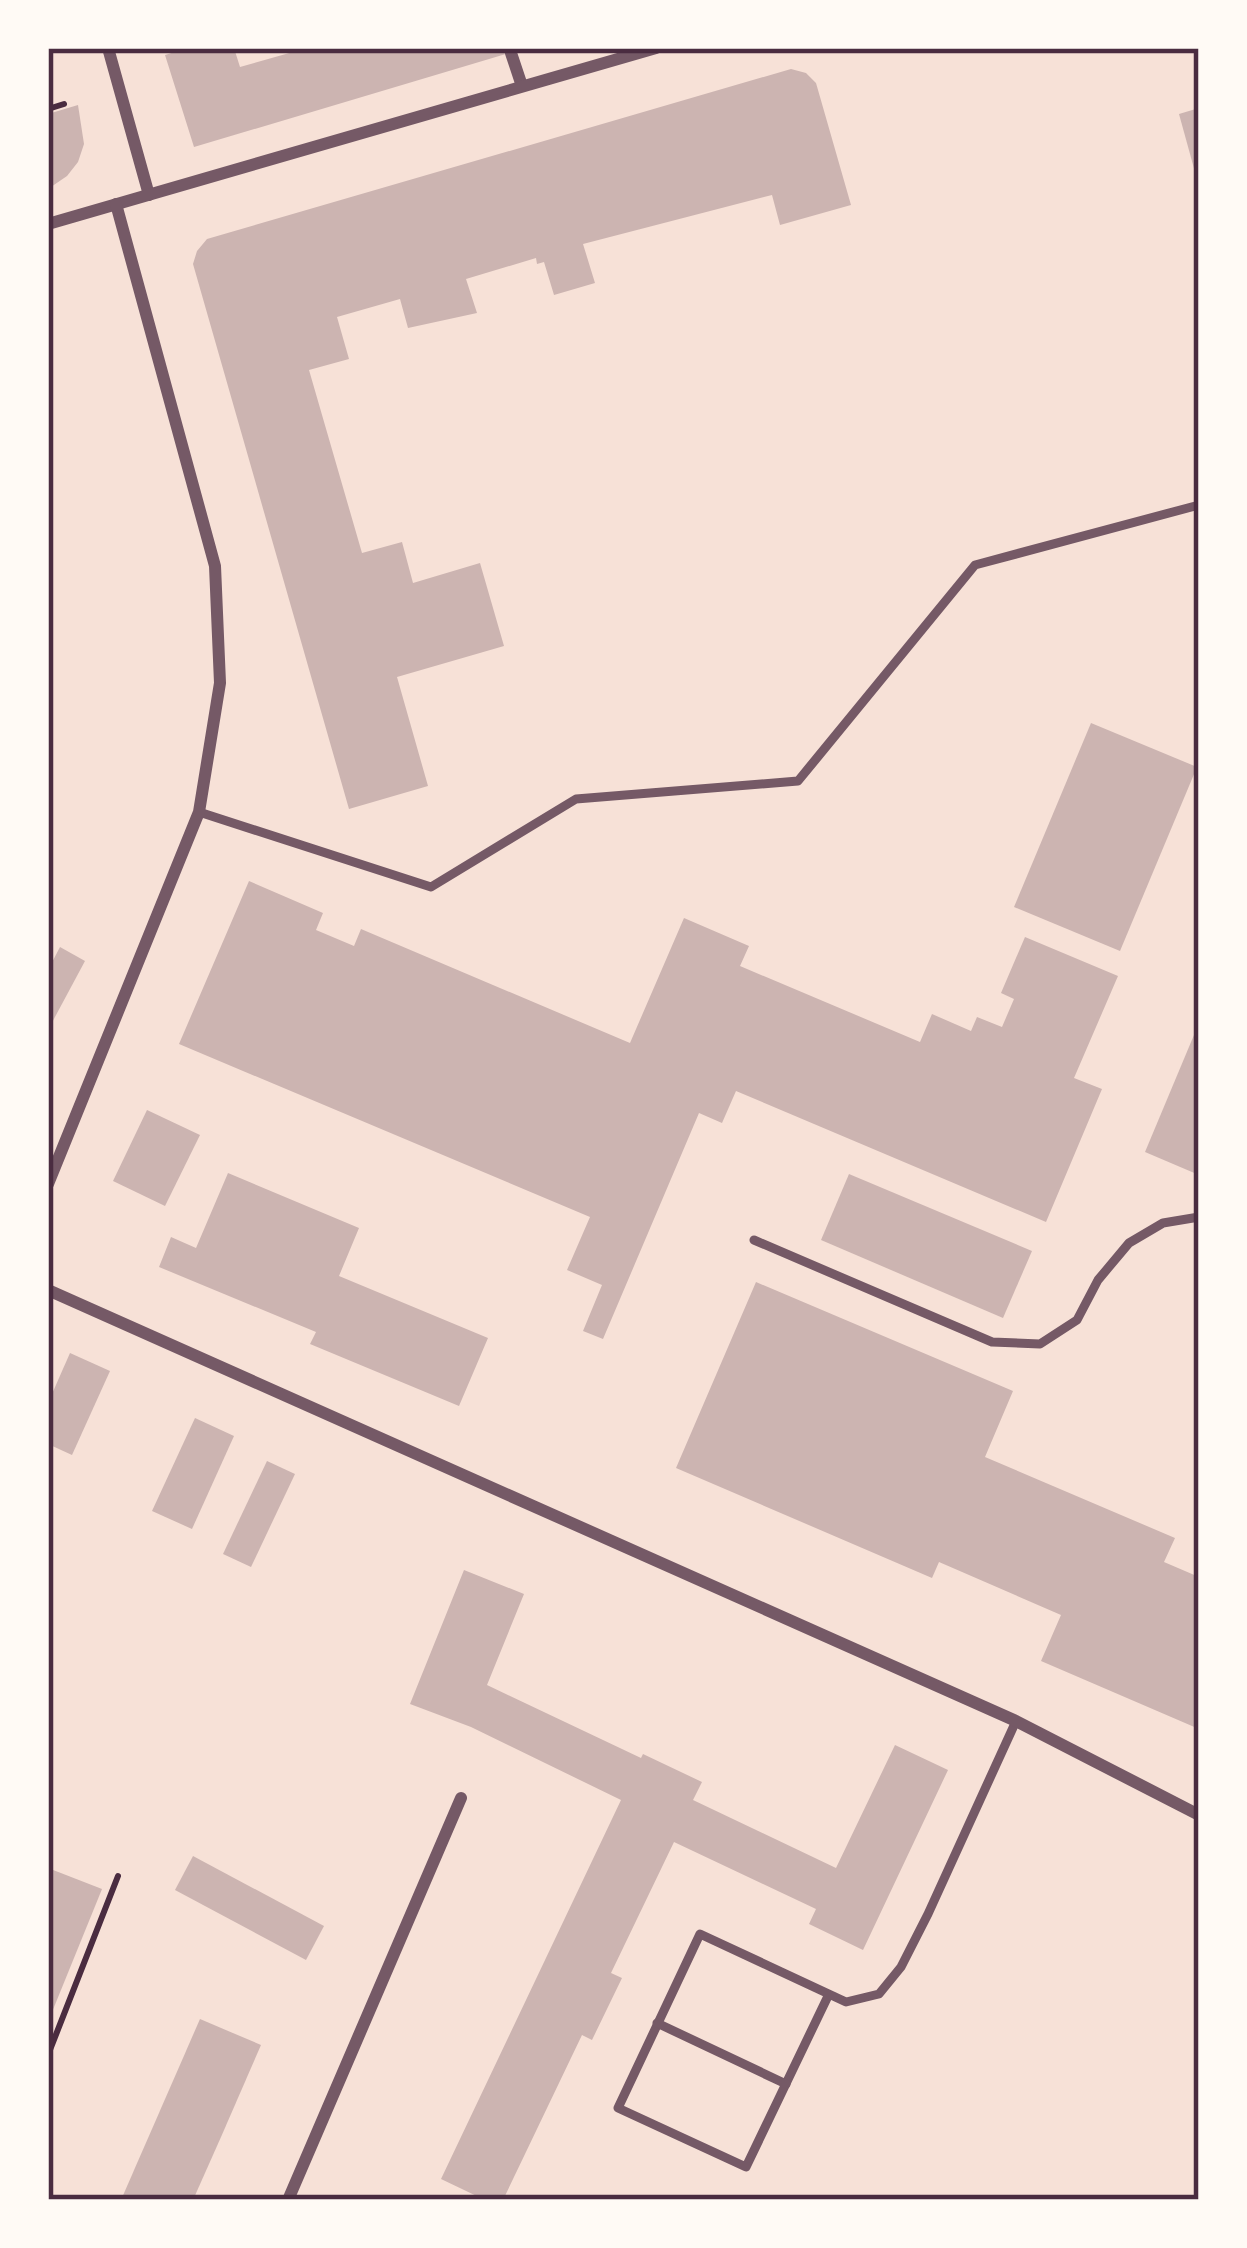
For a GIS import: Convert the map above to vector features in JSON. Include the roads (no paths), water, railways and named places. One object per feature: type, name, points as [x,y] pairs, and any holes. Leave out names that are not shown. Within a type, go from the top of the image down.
[{"type":"street","points":[[108,48],[149,195]]},
{"type":"street","points":[[48,224],[656,48]]},
{"type":"street","points":[[511,52],[523,86]]},
{"type":"street","points":[[48,1184],[200,812],[220,683],[215,566],[116,205]]},
{"type":"street","points":[[48,1291],[1016,1720],[1199,1815]]},
{"type":"street","points":[[288,2200],[461,1798]]},
{"type":"lane","points":[[200,812],[431,887],[576,799],[798,781],[975,566],[1199,506]]},
{"type":"lane","points":[[754,1240],[992,1342],[1040,1344],[1077,1320],[1098,1280],[1129,1243],[1163,1223],[1199,1217]]},
{"type":"lane","points":[[829,1994],[746,2167],[618,2108],[700,1934],[829,1994],[846,2002],[879,1994],[901,1967],[1016,1720]]},
{"type":"lane","points":[[657,2024],[786,2084]]}]
